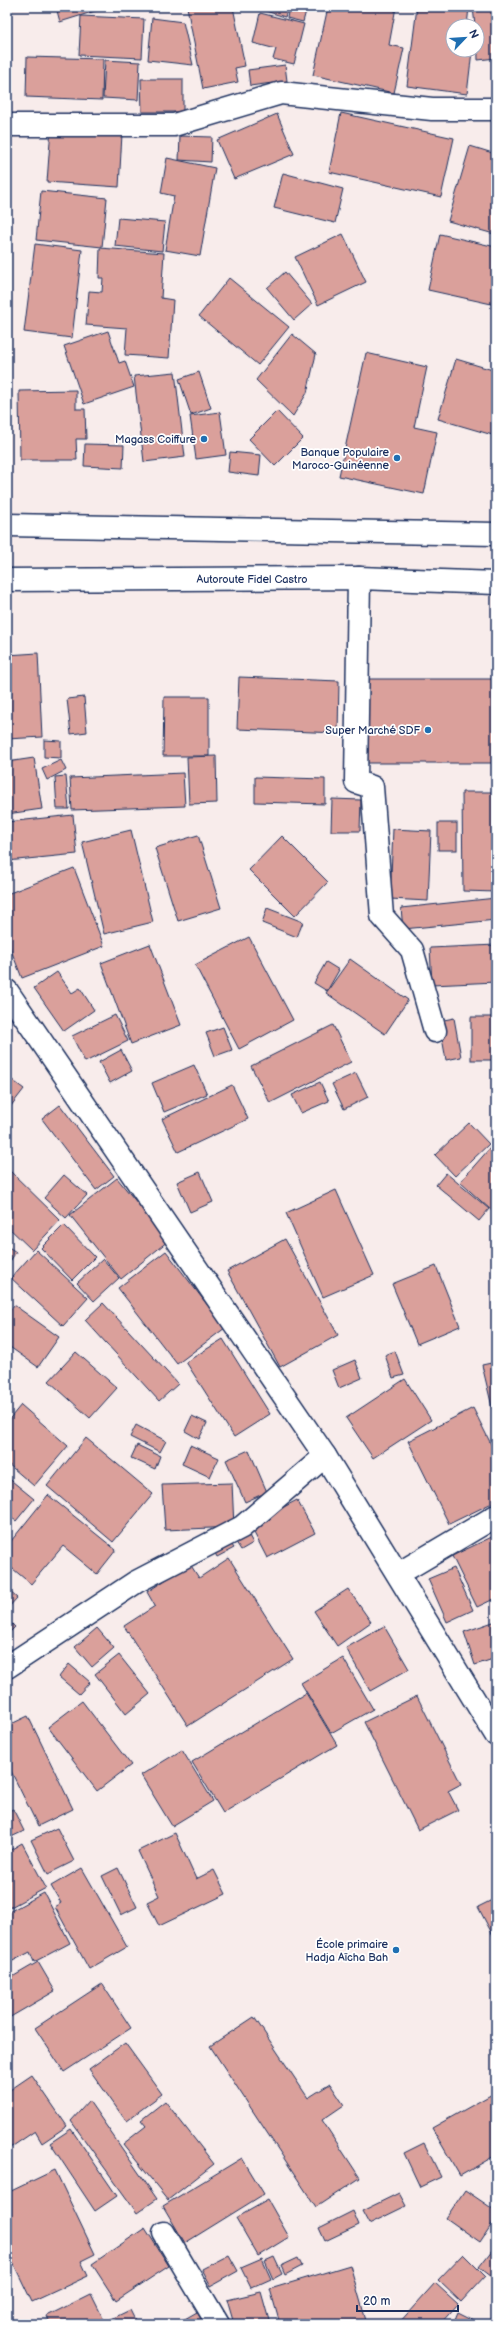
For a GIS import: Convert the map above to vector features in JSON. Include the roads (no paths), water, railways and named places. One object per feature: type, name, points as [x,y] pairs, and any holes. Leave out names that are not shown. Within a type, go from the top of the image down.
[{"type":"main road","points":[[7,125],[174,125],[281,93],[432,109],[496,109]]},
{"type":"main road","points":[[7,525],[496,534]]},
{"type":"main road","points":[[359,578],[356,782],[372,787],[382,916],[412,950],[435,1031]]},
{"type":"main road","name":"Autoroute Fidel Castro","points":[[7,580],[359,578],[496,583]]},
{"type":"main road","points":[[7,991],[325,1456],[496,1735]]},
{"type":"main road","points":[[7,1667],[136,1582],[242,1527],[325,1456]]},
{"type":"main road","points":[[398,1574],[496,1516]]},
{"type":"main road","points":[[164,2233],[218,2324]]},
{"type":"place","name":"Magass Coiffure","points":[[204,439]]},
{"type":"place","name":"Banque Populaire Maroco-Guinéenne","points":[[397,458]]},
{"type":"place","name":"Super Marché SDF","points":[[428,730]]},
{"type":"place","name":"École primaire Hadja Aïcha Bah","points":[[396,1950]]}]
